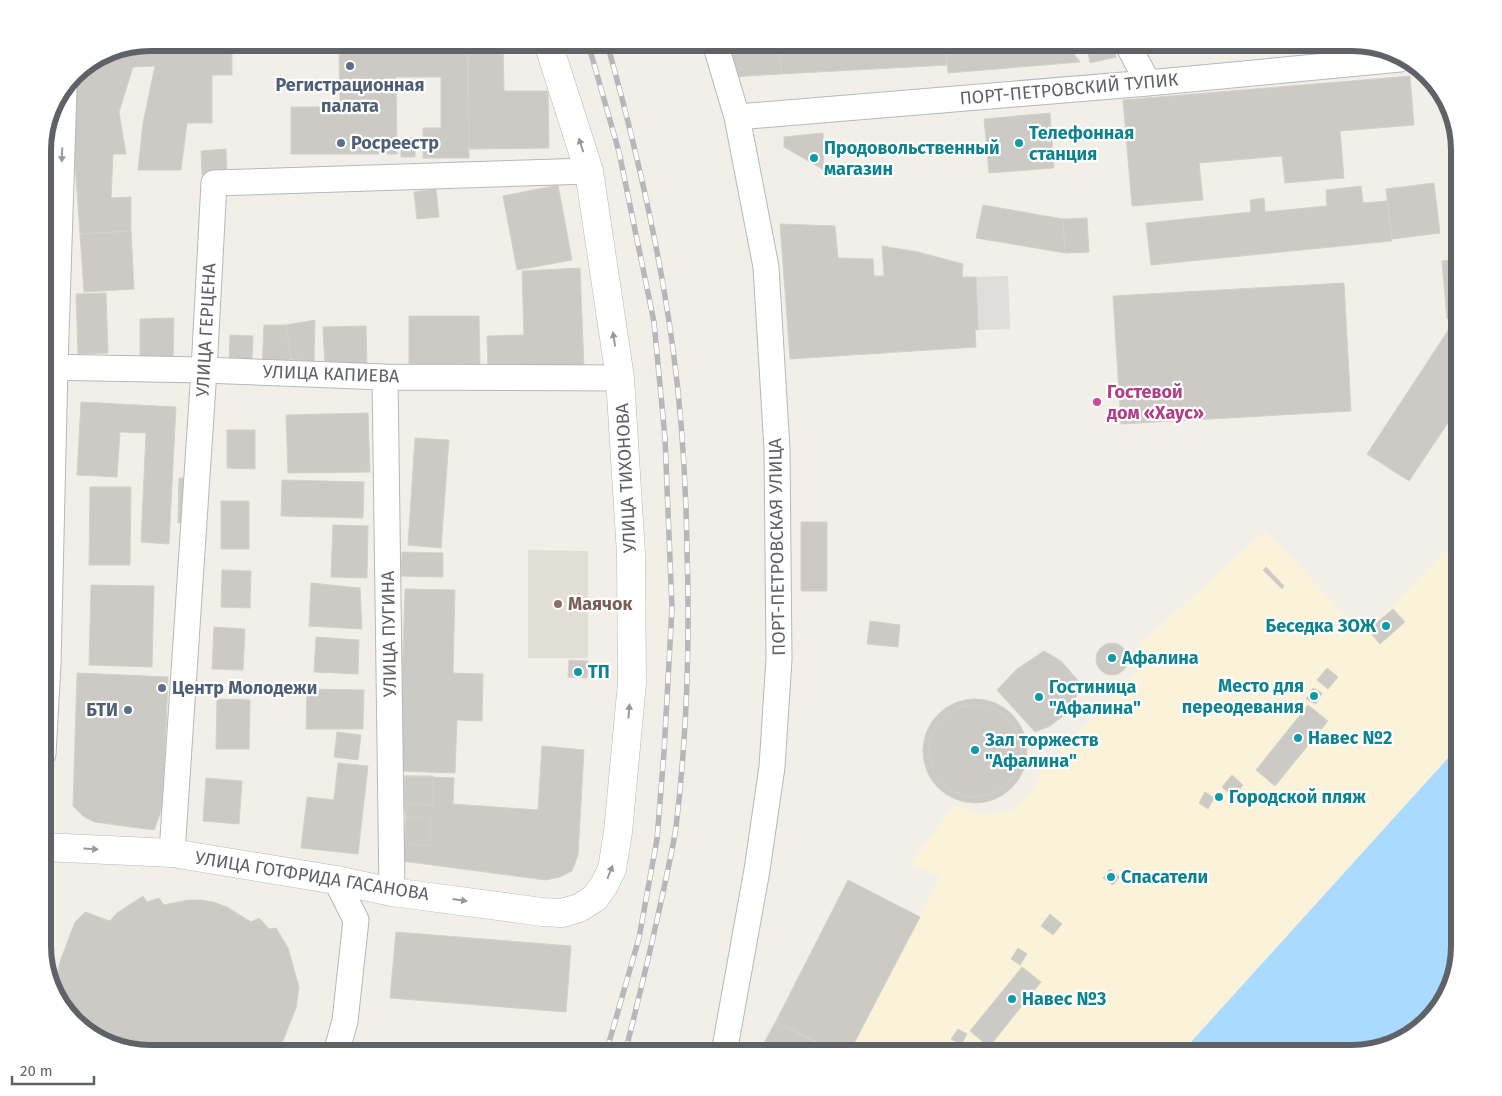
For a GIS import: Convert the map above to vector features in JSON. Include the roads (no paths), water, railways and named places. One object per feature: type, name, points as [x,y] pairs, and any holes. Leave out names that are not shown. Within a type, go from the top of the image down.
[{"type":"street","name":"УЛИЦА ТИХОНОВА","points":[[551,51],[589,171],[620,378],[631,554],[632,683],[618,832],[612,869],[604,885],[595,898],[579,908]]},
{"type":"street","name":"ПОРТ-ПЕТРОВСКАЯ УЛИЦА","points":[[719,51],[737,117],[766,267],[777,449],[779,659],[771,776],[757,870],[726,1045]]},
{"type":"street","points":[[1132,51],[1148,83]]},
{"type":"street","name":"ПОРТ-ПЕТРОВСКИЙ ТУПИК","points":[[737,117],[1148,83],[1391,60]]},
{"type":"street","points":[[51,330],[63,104]]},
{"type":"street","name":"УЛИЦА ГЕРЦЕНА","points":[[172,853],[204,370],[214,182],[589,171]]},
{"type":"street","name":"УЛИЦА КАПИЕВА","points":[[51,367],[386,376],[620,378]]},
{"type":"street","name":"УЛИЦА ПУГИНА","points":[[386,376],[392,892]]},
{"type":"street","name":"УЛИЦА ГОТФРИДА ГАСАНОВА","points":[[51,847],[172,853],[336,880],[392,892],[542,912],[562,913],[579,908]]},
{"type":"street","points":[[336,880],[356,920],[345,1021],[338,1045]]},
{"type":"water","points":[[1451,755],[1450,958],[1443,983],[1422,1016],[1395,1035],[1364,1044],[1188,1045]]},
{"type":"railway","points":[[590,51],[619,152],[654,322],[665,438],[672,608],[657,839],[639,938],[608,1045]]},
{"type":"railway","points":[[609,51],[645,194],[667,310],[681,424],[686,500],[688,585],[685,723],[676,827],[655,930],[627,1045]]},
{"type":"place","name":"Регистрационная палата","points":[[350,66]]},
{"type":"place","name":"Росреестр","points":[[341,143]]},
{"type":"place","name":"Телефонная станция","points":[[1019,143]]},
{"type":"place","name":"Продовольственный магазин","points":[[814,158]]},
{"type":"place","name":"Гостевой дом «Хаус»","points":[[1097,402]]},
{"type":"place","name":"Маячок","points":[[558,604]]},
{"type":"place","name":"Беседка ЗОЖ","points":[[1386,626]]},
{"type":"place","name":"Афалина","points":[[1112,658]]},
{"type":"place","name":"ТП","points":[[578,672]]},
{"type":"place","name":"Центр Молодежи","points":[[162,688]]},
{"type":"place","name":"Место для переодевания","points":[[1314,696]]},
{"type":"place","name":"Гостиница \"Афалина\"","points":[[1039,697]]},
{"type":"place","name":"БТИ","points":[[128,710]]},
{"type":"place","name":"Навес №2","points":[[1298,738]]},
{"type":"place","name":"Зал торжеств \"Афалина\"","points":[[975,750]]},
{"type":"place","name":"Городской пляж","points":[[1219,797]]},
{"type":"place","name":"Спасатели","points":[[1111,877]]},
{"type":"place","name":"Навес №3","points":[[1012,999]]}]
